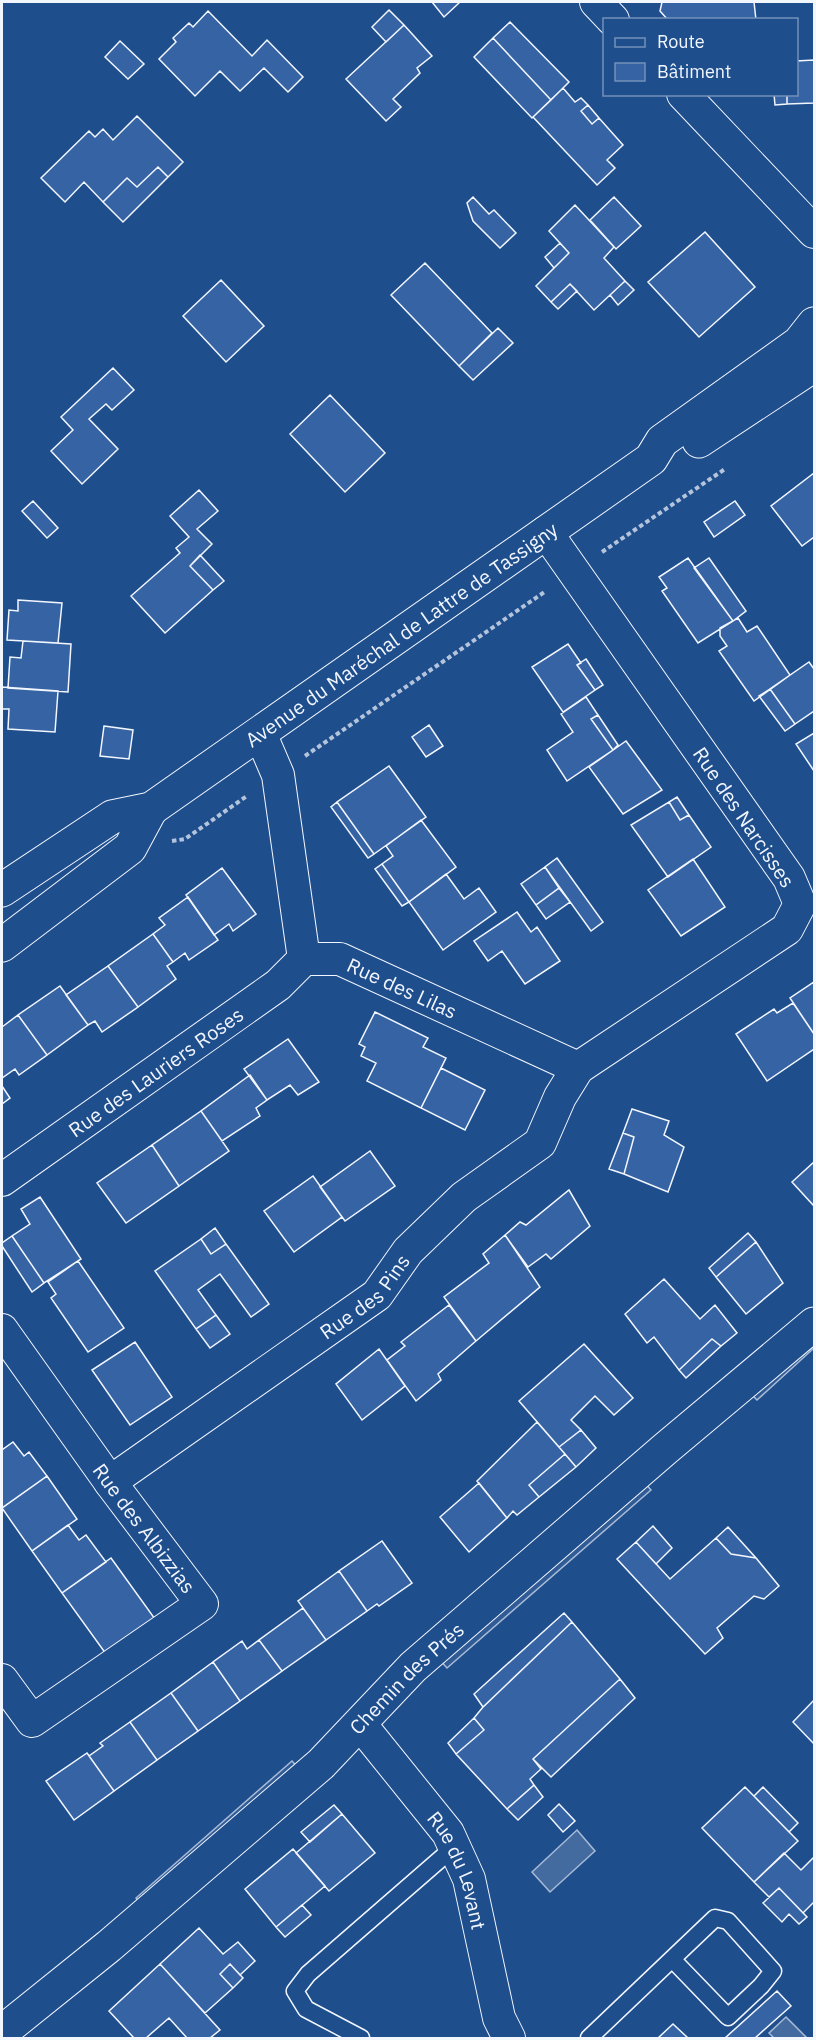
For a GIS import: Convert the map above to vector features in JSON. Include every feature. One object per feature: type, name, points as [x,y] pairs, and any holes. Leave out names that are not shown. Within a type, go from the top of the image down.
[{"type":"main road","name":"Avenue du Maréchal de Lattre de Tassigny","points":[[2,890],[112,817],[151,809],[651,459],[663,441],[800,343],[814,324]]},
{"type":"main road","name":"Avenue du Maréchal de Lattre de Tassigny","points":[[651,459],[672,458],[814,364]]},
{"type":"main road","name":"Avenue du Maréchal de Lattre de Tassigny","points":[[2,899],[12,937],[130,848],[151,809]]},
{"type":"main road","name":"Chemin des Prés","points":[[2,2032],[118,1938],[321,1764],[361,1725],[413,1667],[665,1449],[814,1324]]},
{"type":"street","points":[[596,2],[611,18]]},
{"type":"street","points":[[685,96],[814,232]]},
{"type":"street","name":"Rue des Narcisses","points":[[546,532],[789,878],[800,904],[787,929],[578,1068]]},
{"type":"street","points":[[260,733],[278,775],[304,959]]},
{"type":"street","name":"Rue des Lilas","points":[[304,959],[340,959],[578,1068]]},
{"type":"street","name":"Rue des Lauriers Roses","points":[[2,1180],[278,985],[304,959]]},
{"type":"street","name":"Rue des Pins","points":[[110,1482],[377,1295],[408,1251],[464,1197],[540,1143],[560,1097],[578,1068]]},
{"type":"street","name":"Rue des Albizzias","points":[[2,1330],[110,1482],[202,1604],[32,1721],[2,1680]]},
{"type":"street","name":"Rue du Levant","points":[[361,1725],[448,1833],[469,1879],[499,2018],[509,2038]]},
{"type":"lane","points":[[361,2038],[306,2009],[295,1990],[308,1974],[453,1848]]},
{"type":"lane","points":[[589,2038],[715,1918],[728,1922],[773,1971],[761,1986],[728,2017],[672,1959]]},
{"type":"path","points":[[130,848],[185,839],[728,467]]},
{"type":"shaded area","points":[[814,1336],[814,1348],[757,1400],[748,1391]]},
{"type":"shaded area","points":[[643,1481],[651,1490],[447,1668],[439,1659]]},
{"type":"shaded area","points":[[292,1761],[299,1769],[143,1906],[136,1898]]},
{"type":"shaded area","points":[[577,1830],[595,1851],[550,1892],[532,1872]]},
{"type":"shaded area","points":[[786,2017],[807,2038],[774,2038],[769,2033]]},
{"type":"building","points":[[432,2],[460,2],[444,17]]},
{"type":"building","points":[[662,2],[754,2],[756,18],[666,18],[660,11]]},
{"type":"building","points":[[389,10],[404,25],[386,42],[372,27]]},
{"type":"building","points":[[208,11],[252,56],[267,40],[303,77],[288,92],[264,68],[240,91],[220,71],[195,96],[159,59],[176,42],[173,38],[189,23],[193,27]]},
{"type":"building","points":[[510,22],[569,82],[551,100],[493,38]]},
{"type":"building","points":[[404,25],[432,56],[417,68],[420,73],[393,99],[401,107],[386,121],[346,79]]},
{"type":"building","points":[[493,38],[551,100],[532,118],[474,57]]},
{"type":"building","points":[[120,41],[144,64],[128,79],[105,57]]},
{"type":"building","points":[[814,60],[814,103],[787,104],[787,96],[798,96],[798,61]]},
{"type":"building","points":[[563,88],[575,102],[581,98],[588,105],[581,111],[592,124],[599,118],[623,145],[607,160],[615,168],[597,185],[533,117]]},
{"type":"building","points":[[774,96],[787,96],[787,104],[775,105]]},
{"type":"building","points":[[588,105],[599,118],[592,124],[581,111]]},
{"type":"building","points":[[137,116],[183,162],[168,177],[158,167],[137,187],[127,178],[103,202],[84,182],[65,202],[41,178],[89,131],[95,137],[103,129],[113,140]]},
{"type":"building","points":[[158,167],[168,177],[123,222],[103,202],[127,178],[137,187]]},
{"type":"building","points":[[473,197],[489,214],[494,210],[516,233],[500,248],[473,221],[467,203]]},
{"type":"building","points":[[614,197],[641,226],[616,249],[590,220]]},
{"type":"building","points":[[575,205],[614,247],[604,258],[625,281],[594,310],[570,284],[551,302],[536,286],[569,253],[549,231]]},
{"type":"building","points":[[705,232],[755,287],[699,337],[648,282]]},
{"type":"building","points":[[560,243],[569,253],[554,268],[545,257]]},
{"type":"building","points":[[425,263],[492,333],[459,366],[391,295]]},
{"type":"building","points":[[221,280],[264,326],[226,362],[183,316]]},
{"type":"building","points":[[625,281],[634,290],[618,305],[610,295]]},
{"type":"building","points":[[570,284],[577,291],[558,309],[551,302]]},
{"type":"building","points":[[498,328],[513,343],[473,380],[459,366]]},
{"type":"building","points":[[113,368],[134,390],[112,410],[106,404],[89,419],[118,449],[82,484],[51,451],[73,430],[61,417]]},
{"type":"building","points":[[330,395],[385,453],[345,492],[290,434]]},
{"type":"building","points":[[814,473],[814,537],[802,546],[771,506]]},
{"type":"building","points":[[199,490],[218,511],[197,529],[212,544],[190,566],[213,590],[165,633],[131,596],[180,553],[176,548],[189,537],[170,516]]},
{"type":"building","points":[[33,501],[58,528],[47,538],[22,511]]},
{"type":"building","points":[[735,501],[745,515],[714,537],[704,522]]},
{"type":"building","points":[[200,555],[224,581],[213,590],[190,566]]},
{"type":"building","points":[[688,558],[733,621],[698,643],[662,591],[667,588],[659,577]]},
{"type":"building","points":[[709,558],[746,611],[733,621],[694,568]]},
{"type":"building","points":[[18,600],[62,603],[58,643],[7,640],[9,610],[18,611]]},
{"type":"building","points":[[738,618],[747,632],[757,626],[790,675],[754,701],[719,651],[727,646],[720,636],[720,628]]},
{"type":"building","points":[[23,641],[71,644],[68,692],[8,688],[10,657],[21,658]]},
{"type":"building","points":[[568,644],[581,663],[577,665],[595,690],[563,712],[532,667]]},
{"type":"building","points":[[586,659],[603,685],[595,690],[577,665]]},
{"type":"building","points":[[809,662],[814,669],[814,711],[795,724],[770,689]]},
{"type":"building","points":[[2,687],[58,691],[55,732],[8,729],[9,709],[2,709]]},
{"type":"building","points":[[770,689],[795,724],[785,731],[759,696]]},
{"type":"building","points":[[586,697],[598,715],[591,719],[613,750],[567,781],[547,750],[573,732],[561,714]]},
{"type":"building","points":[[598,715],[618,745],[613,750],[591,719]]},
{"type":"building","points":[[429,725],[443,746],[426,757],[412,737]]},
{"type":"building","points":[[104,726],[133,730],[129,759],[100,756]]},
{"type":"building","points":[[814,733],[814,771],[796,744]]},
{"type":"building","points":[[626,741],[662,790],[623,814],[589,767]]},
{"type":"building","points":[[389,766],[426,817],[374,854],[337,802]]},
{"type":"building","points":[[677,797],[689,815],[680,820],[669,802]]},
{"type":"building","points":[[337,802],[374,854],[368,858],[331,807]]},
{"type":"building","points":[[669,802],[680,820],[689,815],[711,847],[668,877],[631,825]]},
{"type":"building","points":[[421,820],[456,867],[409,902],[382,864],[393,856],[386,846]]},
{"type":"building","points":[[557,858],[603,922],[591,931],[545,867]]},
{"type":"building","points":[[693,859],[725,907],[681,936],[648,890]]},
{"type":"building","points":[[382,864],[409,902],[402,906],[375,869]]},
{"type":"building","points":[[545,867],[559,888],[536,905],[521,884]]},
{"type":"building","points":[[222,868],[256,914],[233,931],[229,924],[214,935],[186,895]]},
{"type":"building","points":[[446,874],[464,899],[479,888],[496,912],[443,950],[409,902]]},
{"type":"building","points":[[559,888],[570,902],[546,919],[536,905]]},
{"type":"building","points":[[188,897],[218,940],[189,960],[185,953],[173,962],[153,934],[165,925],[159,918]]},
{"type":"building","points":[[517,912],[531,932],[537,927],[560,961],[525,984],[502,951],[488,961],[474,941]]},
{"type":"building","points":[[153,934],[173,962],[167,966],[176,979],[138,1007],[108,966]]},
{"type":"building","points":[[108,966],[138,1007],[102,1032],[95,1021],[88,1025],[66,995]]},
{"type":"building","points":[[814,982],[814,1034],[790,998]]},
{"type":"building","points":[[60,986],[88,1025],[47,1055],[18,1015]]},
{"type":"building","points":[[793,1003],[814,1034],[814,1049],[767,1081],[736,1034],[774,1009],[777,1013]]},
{"type":"building","points":[[375,1012],[428,1038],[423,1047],[446,1058],[421,1108],[367,1081],[376,1063],[361,1056],[365,1047],[359,1044]]},
{"type":"building","points":[[18,1015],[47,1055],[19,1075],[15,1069],[2,1078],[2,1027]]},
{"type":"building","points":[[288,1039],[319,1082],[298,1095],[290,1085],[267,1100],[244,1069]]},
{"type":"building","points":[[441,1068],[485,1090],[465,1130],[421,1108]]},
{"type":"building","points":[[250,1075],[267,1100],[256,1108],[260,1116],[222,1141],[201,1111]]},
{"type":"building","points":[[2,1086],[10,1098],[2,1104]]},
{"type":"building","points":[[632,1109],[669,1121],[664,1135],[684,1147],[668,1192],[624,1174],[634,1137],[623,1133]]},
{"type":"building","points":[[201,1111],[229,1151],[179,1186],[152,1145]]},
{"type":"building","points":[[623,1133],[634,1137],[624,1174],[609,1169]]},
{"type":"building","points":[[152,1145],[179,1186],[126,1223],[97,1183]]},
{"type":"building","points":[[370,1151],[395,1186],[345,1221],[320,1187]]},
{"type":"building","points":[[814,1162],[814,1206],[792,1182]]},
{"type":"building","points":[[313,1176],[342,1217],[294,1252],[264,1211]]},
{"type":"building","points":[[569,1190],[590,1226],[551,1259],[546,1254],[528,1267],[505,1235],[520,1222],[526,1225]]},
{"type":"building","points":[[40,1197],[81,1259],[44,1283],[12,1236],[30,1224],[21,1209]]},
{"type":"building","points":[[215,1228],[226,1244],[211,1254],[201,1239]]},
{"type":"building","points":[[748,1233],[756,1242],[716,1277],[709,1268]]},
{"type":"building","points":[[505,1235],[540,1287],[476,1341],[444,1297],[489,1263],[483,1254]]},
{"type":"building","points":[[12,1236],[44,1283],[32,1292],[2,1246],[2,1243]]},
{"type":"building","points":[[201,1239],[211,1254],[226,1244],[269,1304],[251,1317],[220,1274],[198,1290],[216,1315],[196,1329],[155,1271]]},
{"type":"building","points":[[756,1242],[783,1283],[746,1314],[716,1277]]},
{"type":"building","points":[[78,1261],[124,1328],[88,1352],[51,1298],[56,1294],[48,1282]]},
{"type":"building","points":[[664,1279],[700,1319],[715,1305],[737,1333],[721,1346],[712,1339],[679,1370],[654,1337],[647,1343],[625,1314]]},
{"type":"building","points":[[449,1305],[476,1341],[438,1374],[441,1380],[416,1401],[387,1360],[405,1346],[401,1342]]},
{"type":"building","points":[[216,1315],[230,1334],[210,1348],[196,1329]]},
{"type":"building","points":[[712,1339],[721,1346],[686,1378],[679,1370]]},
{"type":"building","points":[[135,1342],[172,1397],[130,1425],[92,1370]]},
{"type":"building","points":[[584,1344],[633,1398],[614,1415],[595,1396],[571,1420],[581,1430],[559,1447],[519,1401]]},
{"type":"building","points":[[379,1349],[405,1386],[362,1420],[336,1384]]},
{"type":"building","points":[[537,1422],[565,1454],[529,1485],[539,1497],[517,1515],[513,1511],[507,1518],[477,1481]]},
{"type":"building","points":[[581,1430],[596,1448],[576,1467],[559,1447]]},
{"type":"building","points":[[13,1442],[24,1456],[29,1452],[47,1476],[2,1508],[2,1450]]},
{"type":"building","points":[[565,1454],[576,1467],[539,1497],[529,1485]]},
{"type":"building","points":[[47,1476],[77,1519],[32,1551],[2,1508]]},
{"type":"building","points":[[479,1483],[507,1518],[469,1552],[440,1517]]},
{"type":"building","points":[[68,1525],[79,1540],[86,1535],[106,1562],[62,1593],[32,1551]]},
{"type":"building","points":[[653,1526],[672,1548],[656,1564],[636,1542]]},
{"type":"building","points":[[728,1527],[756,1558],[731,1554],[716,1538]]},
{"type":"building","points":[[716,1538],[731,1554],[756,1558],[779,1586],[764,1599],[754,1596],[717,1628],[723,1638],[705,1654],[617,1559],[636,1542],[670,1579]]},
{"type":"building","points":[[382,1541],[412,1583],[379,1606],[377,1604],[367,1611],[339,1571]]},
{"type":"building","points":[[111,1558],[155,1619],[106,1654],[62,1593]]},
{"type":"building","points":[[339,1571],[367,1611],[326,1640],[298,1601]]},
{"type":"building","points":[[303,1608],[326,1640],[282,1671],[259,1640]]},
{"type":"building","points":[[564,1613],[572,1622],[483,1707],[474,1694]]},
{"type":"building","points":[[572,1622],[620,1679],[533,1759],[541,1769],[530,1779],[534,1785],[507,1809],[456,1754],[484,1730],[474,1718],[483,1707]]},
{"type":"building","points":[[259,1640],[282,1671],[240,1701],[213,1662],[242,1641],[247,1649]]},
{"type":"building","points":[[213,1662],[240,1701],[198,1731],[171,1693]]},
{"type":"building","points":[[620,1679],[635,1698],[551,1777],[533,1759]]},
{"type":"building","points":[[171,1693],[198,1731],[157,1760],[130,1722]]},
{"type":"building","points":[[814,1700],[814,1744],[793,1722]]},
{"type":"building","points":[[474,1718],[484,1730],[456,1754],[448,1743]]},
{"type":"building","points":[[130,1722],[157,1760],[114,1791],[89,1756],[103,1746],[100,1743]]},
{"type":"building","points":[[87,1753],[114,1791],[74,1820],[46,1781]]},
{"type":"building","points":[[534,1785],[543,1797],[518,1820],[507,1809]]},
{"type":"building","points":[[745,1787],[798,1841],[754,1882],[702,1828]]},
{"type":"building","points":[[763,1787],[798,1823],[789,1832],[754,1796]]},
{"type":"building","points":[[559,1804],[575,1821],[563,1832],[548,1815]]},
{"type":"building","points":[[334,1805],[342,1814],[310,1842],[301,1832]]},
{"type":"building","points":[[342,1814],[375,1853],[329,1891],[296,1853]]},
{"type":"building","points":[[293,1849],[325,1886],[276,1927],[245,1889]]},
{"type":"building","points":[[784,1853],[801,1870],[814,1857],[814,1902],[803,1913],[779,1888],[769,1897],[754,1882]]},
{"type":"building","points":[[779,1888],[807,1917],[799,1924],[789,1914],[782,1922],[763,1903]]},
{"type":"building","points":[[302,1905],[311,1915],[285,1937],[276,1927]]},
{"type":"building","points":[[199,1928],[223,1954],[238,1942],[255,1961],[240,1975],[230,1964],[220,1974],[233,1988],[205,2013],[160,1964]]},
{"type":"building","points":[[160,1964],[220,2030],[210,2038],[187,2038],[169,2018],[146,2038],[134,2038],[109,2011]]},
{"type":"building","points":[[230,1964],[243,1978],[233,1988],[220,1974]]},
{"type":"building","points":[[777,1991],[791,2006],[755,2038],[725,2038]]},
{"type":"building","points":[[673,2024],[688,2038],[658,2038]]}]
